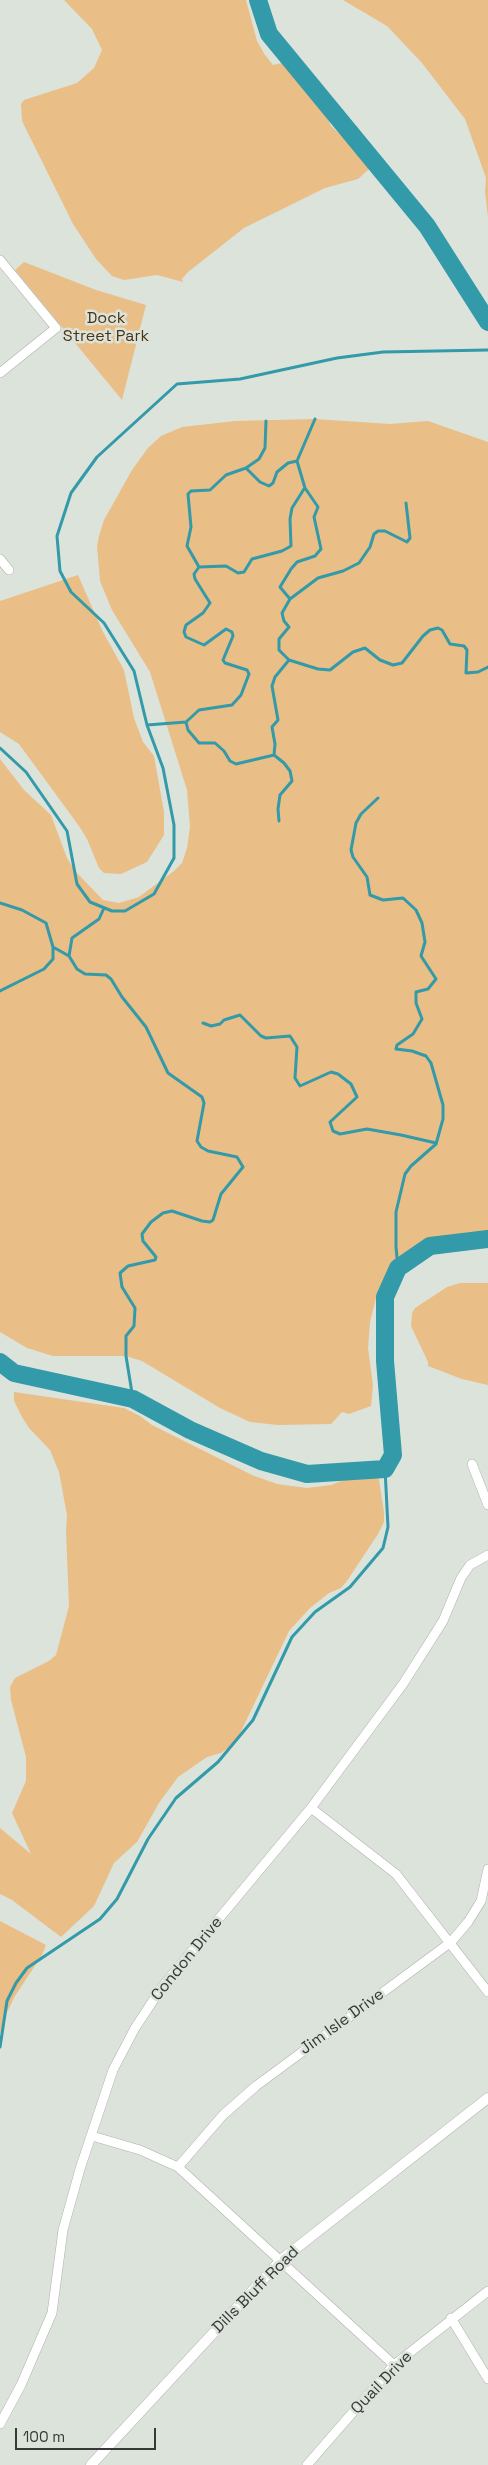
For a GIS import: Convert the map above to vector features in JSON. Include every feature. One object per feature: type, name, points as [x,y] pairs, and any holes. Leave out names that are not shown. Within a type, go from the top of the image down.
[{"type":"street","points":[[0,260],[56,328],[0,374]]},
{"type":"street","points":[[0,559],[9,570]]},
{"type":"street","points":[[472,1464],[488,1505]]},
{"type":"street","name":"Condon Drive","points":[[0,2424],[21,2385],[52,2312],[63,2230],[113,2070],[135,2028],[162,1987],[311,1808],[403,1684],[443,1621],[462,1578],[470,1565],[488,1555]]},
{"type":"street","points":[[311,1808],[396,1874],[451,1942],[488,1992]]},
{"type":"street","name":"Jim Isle Drive","points":[[178,2167],[223,2115],[256,2086],[451,1942],[468,1922],[481,1901],[488,1869]]},
{"type":"street","name":"Dills Bluff Road","points":[[91,2465],[281,2260],[488,2098]]},
{"type":"street","points":[[92,2136],[140,2150],[178,2167],[394,2365]]},
{"type":"street","name":"Quail Drive","points":[[307,2465],[394,2365],[451,2318],[488,2291]]},
{"type":"street","points":[[451,2318],[488,2379]]},
{"type":"green space","points":[[64,0],[246,0],[257,41],[265,55],[273,65],[282,63],[299,68],[315,87],[331,126],[370,162],[369,169],[358,179],[325,188],[244,228],[188,272],[182,279],[183,282],[157,275],[124,280],[112,276],[96,259],[73,224],[22,121],[21,104],[24,100],[77,83],[94,68],[102,50],[92,29]]},
{"type":"green space","points":[[343,0],[488,0],[488,217],[485,192],[486,178],[465,119],[422,63],[387,26]]},
{"type":"green space","name":"Dock Street Park","points":[[24,262],[96,290],[146,305],[122,400],[15,270]]},
{"type":"green space","points":[[315,419],[390,424],[428,421],[488,442],[488,1248],[456,1246],[427,1250],[405,1257],[393,1265],[378,1290],[370,1322],[368,1348],[373,1385],[371,1406],[349,1414],[342,1412],[331,1424],[278,1425],[250,1422],[220,1408],[142,1361],[126,1356],[53,1356],[27,1348],[0,1332],[0,759],[24,790],[51,815],[67,858],[75,871],[103,900],[119,903],[139,897],[182,863],[187,848],[190,827],[187,790],[150,672],[112,610],[100,581],[97,546],[99,536],[104,520],[132,470],[148,448],[161,436],[182,427],[235,421]]},
{"type":"green space","points":[[78,575],[102,630],[124,670],[134,718],[143,742],[154,756],[164,812],[164,835],[147,862],[121,874],[104,873],[99,868],[87,839],[79,826],[19,744],[0,732],[0,601]]},
{"type":"green space","points":[[460,1283],[488,1283],[488,1385],[462,1379],[428,1366],[428,1362],[411,1326],[412,1313],[415,1308],[447,1287]]},
{"type":"green space","points":[[14,1392],[124,1408],[152,1425],[252,1475],[277,1484],[307,1488],[331,1485],[377,1467],[384,1512],[384,1522],[378,1534],[347,1581],[341,1588],[329,1593],[310,1608],[289,1631],[236,1742],[221,1753],[207,1757],[178,1777],[159,1803],[137,1842],[114,1863],[94,1906],[61,1937],[12,1900],[0,1894],[0,1828],[31,1854],[12,1813],[26,1781],[26,1757],[11,1700],[10,1687],[15,1678],[49,1661],[56,1655],[69,1606],[67,1515],[59,1472],[50,1450],[29,1428],[22,1417],[14,1401]]},
{"type":"green space","points":[[0,1921],[46,1945],[42,1955],[15,1996],[5,2016],[0,2034]]},
{"type":"waterway","points":[[258,0],[269,34],[427,226],[488,322]]},
{"type":"waterway","points":[[0,748],[26,772],[67,831],[77,884],[90,902],[112,911],[125,911],[154,894],[174,858],[174,825],[163,768],[147,725],[134,671],[104,623],[71,592],[60,571],[57,536],[71,493],[97,457],[177,384],[240,379],[337,358],[383,352],[488,350]]},
{"type":"waterway","points":[[290,599],[280,587],[291,569],[297,562],[315,556],[321,549],[314,517],[318,507],[305,488],[297,461],[315,419]]},
{"type":"waterway","points":[[199,567],[187,546],[191,527],[188,494],[191,491],[210,490],[226,475],[246,468],[259,459],[265,448],[266,421]]},
{"type":"waterway","points":[[246,468],[260,482],[269,486],[273,483],[277,472],[288,463],[297,461]]},
{"type":"waterway","points":[[199,567],[226,566],[238,573],[244,572],[252,559],[282,551],[291,546],[290,519],[292,508],[304,489]]},
{"type":"waterway","points":[[406,503],[410,538],[407,542],[385,531],[378,531],[374,534],[370,547],[359,563],[343,571],[318,578],[290,599],[282,613],[284,621],[289,627],[279,639],[279,650],[289,660],[318,669],[330,670],[353,652],[365,648],[380,660],[393,665],[402,663],[423,636],[430,630],[438,628],[442,630],[450,644],[464,646],[467,650],[466,673],[478,672],[488,667]]},
{"type":"waterway","points":[[147,725],[186,722],[199,710],[232,705],[241,695],[249,674],[247,670],[225,663],[223,660],[233,636],[232,632],[226,629],[204,645],[186,637],[184,632],[186,625],[203,613],[210,603],[195,579],[194,574],[199,567]]},
{"type":"waterway","points":[[274,755],[275,744],[272,727],[278,720],[272,686],[275,677],[289,660]]},
{"type":"waterway","points":[[186,722],[188,730],[199,743],[215,743],[224,751],[230,761],[236,764],[274,755]]},
{"type":"waterway","points":[[274,755],[290,771],[292,781],[280,795],[279,821]]},
{"type":"waterway","points":[[378,798],[361,814],[356,823],[351,850],[353,857],[367,877],[370,895],[383,900],[403,898],[416,910],[422,923],[425,942],[421,956],[436,979],[428,989],[416,992],[416,1003],[422,1019],[413,1034],[397,1045],[396,1049],[412,1051],[426,1056],[431,1063],[443,1105],[443,1119],[436,1144],[411,1166],[405,1174],[396,1212],[398,1268]]},
{"type":"waterway","points":[[0,903],[22,910],[46,923],[53,947],[53,959],[44,969],[0,991]]},
{"type":"waterway","points":[[69,956],[72,938],[99,919],[104,908]]},
{"type":"waterway","points":[[53,947],[69,956],[77,969],[85,974],[106,975],[111,979],[122,997],[146,1027],[168,1073],[202,1097],[204,1103],[197,1141],[201,1147],[208,1151],[237,1157],[243,1167],[221,1194],[213,1220],[210,1222],[202,1221],[172,1211],[163,1213],[151,1222],[142,1234],[143,1241],[156,1257],[155,1260],[128,1266],[120,1273],[122,1287],[135,1308],[134,1326],[126,1336],[126,1356],[133,1399]]},
{"type":"waterway","points":[[203,1023],[211,1026],[240,1015],[261,1036],[266,1038],[290,1036],[297,1047],[295,1078],[300,1086],[331,1072],[338,1074],[351,1084],[357,1097],[330,1122],[333,1131],[340,1134],[367,1129],[436,1143]]},
{"type":"waterway","points":[[0,1362],[14,1373],[133,1399],[190,1430],[261,1461],[307,1474],[385,1469],[393,1455],[385,1361],[385,1297],[398,1268],[430,1246],[488,1239]]},
{"type":"waterway","points":[[0,2047],[7,2001],[16,1983],[27,1968],[100,1919],[117,1899],[148,1839],[176,1798],[218,1762],[253,1720],[292,1637],[315,1612],[350,1587],[383,1548],[388,1527],[385,1469]]}]
